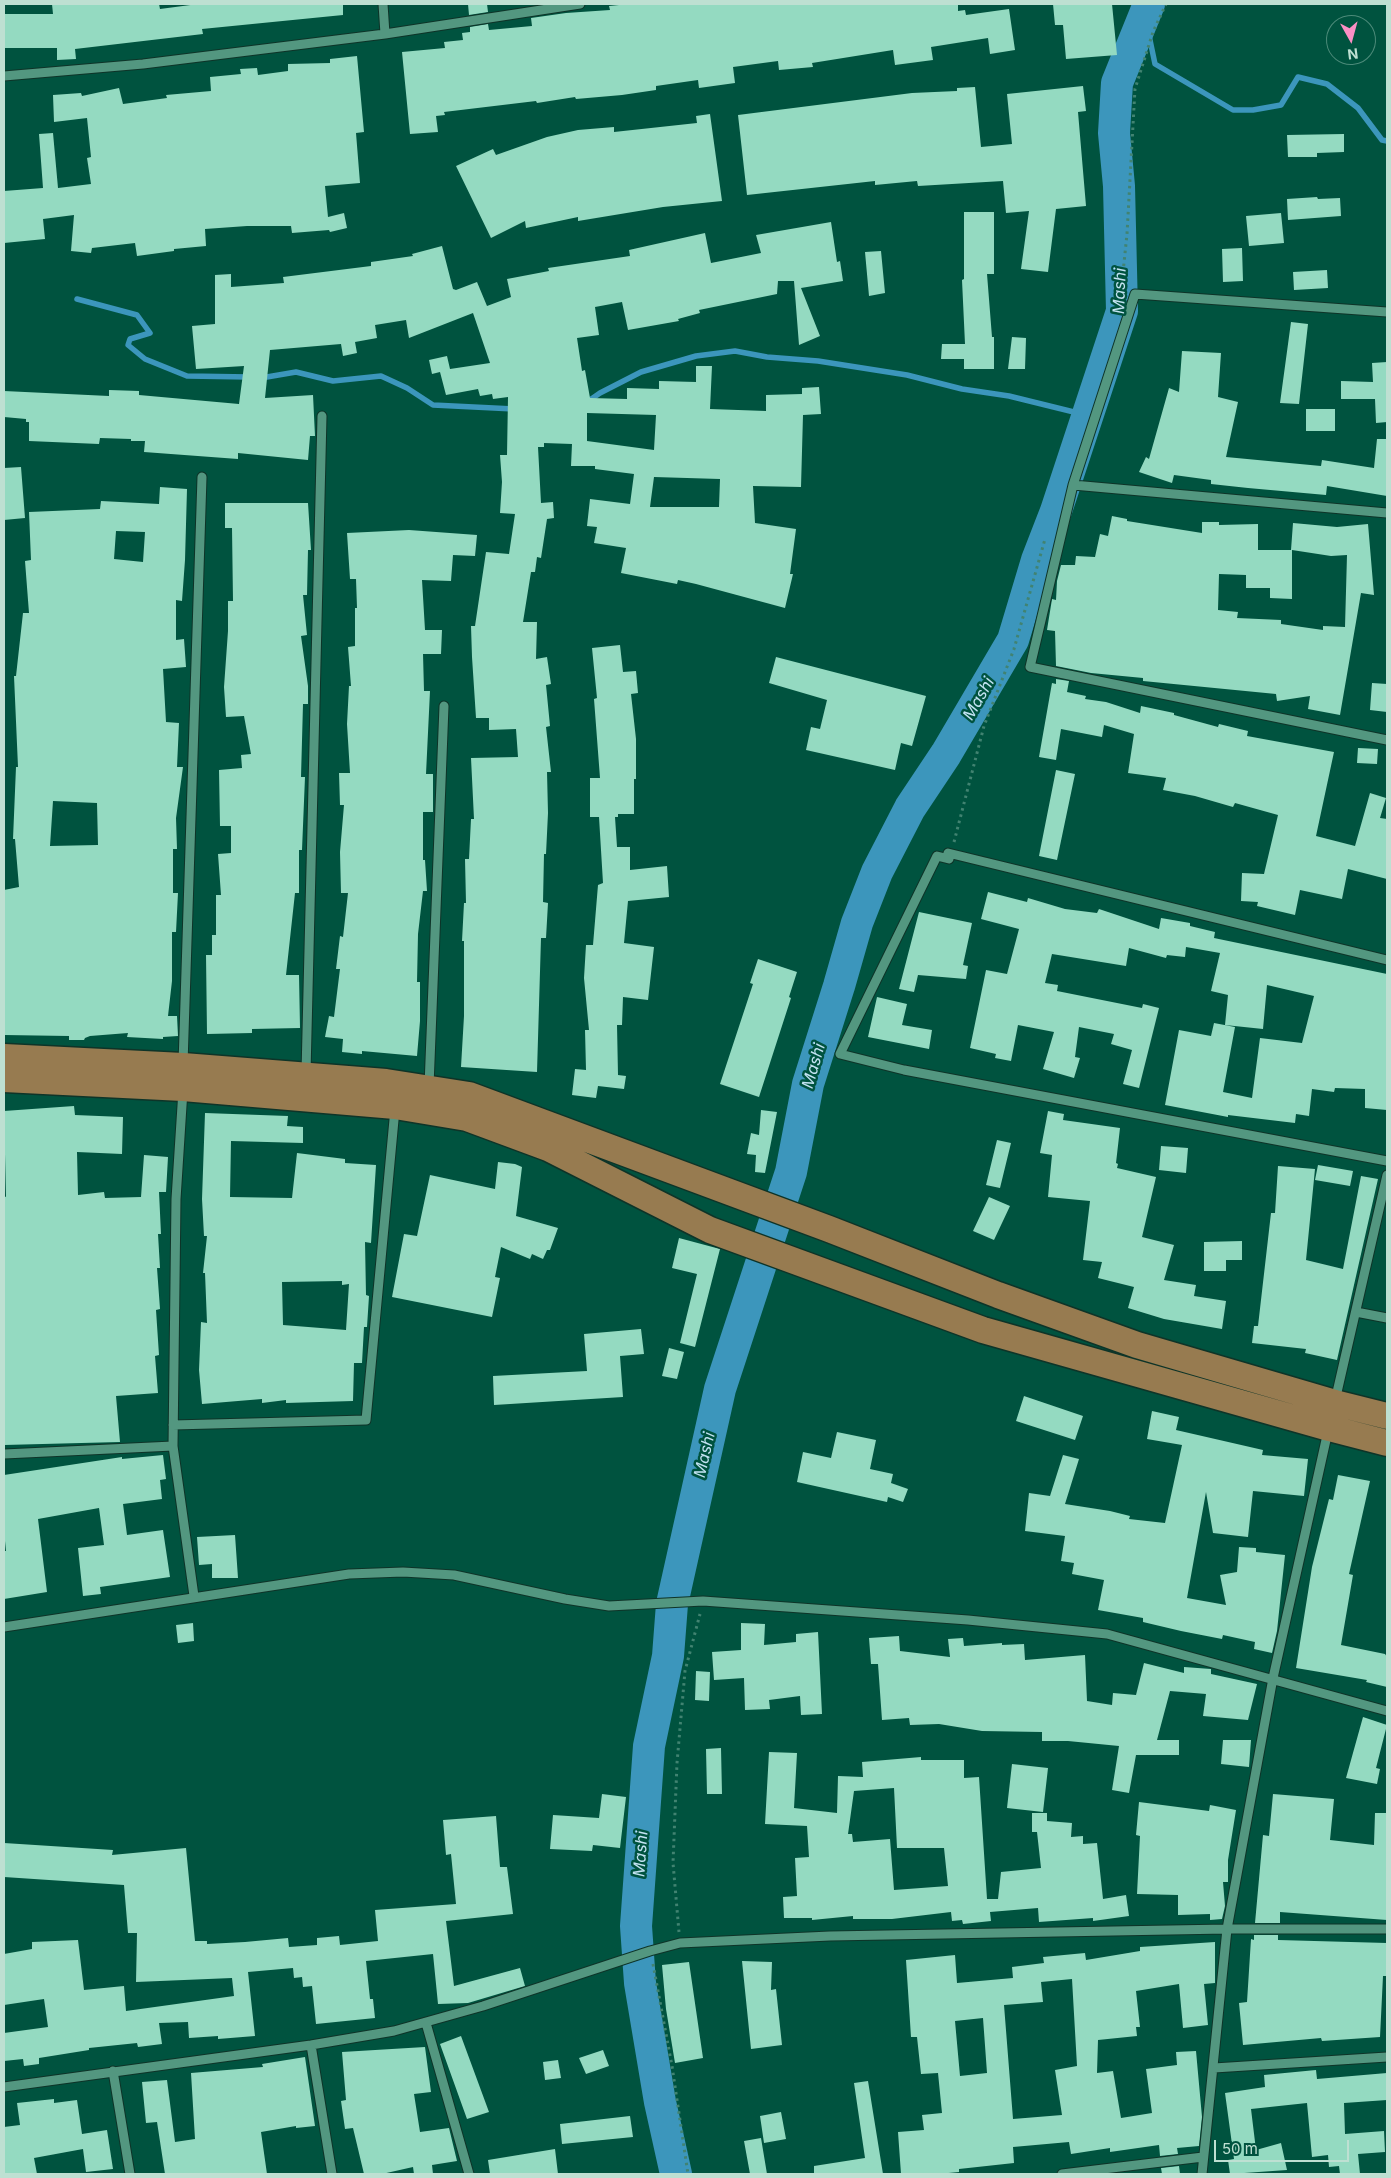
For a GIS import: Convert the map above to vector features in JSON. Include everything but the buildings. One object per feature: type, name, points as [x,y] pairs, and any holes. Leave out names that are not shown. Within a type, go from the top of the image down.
[{"type":"main road","points":[[4,1057],[183,1077],[395,1106],[467,1118],[548,1148],[710,1230],[983,1330],[1387,1443]]},
{"type":"main road","points":[[4,1079],[306,1076],[386,1082],[469,1095],[727,1190],[998,1295],[1137,1345],[1335,1403],[1387,1416]]},
{"type":"street","points":[[382,4],[384,34]]},
{"type":"street","points":[[4,76],[143,64],[384,34],[580,4]]},
{"type":"street","points":[[1387,312],[1135,294],[1073,485],[1030,667],[1387,740]]},
{"type":"street","points":[[306,1076],[322,416]]},
{"type":"street","points":[[194,1596],[173,1446],[173,1425],[176,1199],[183,1077],[202,477]]},
{"type":"street","points":[[1073,485],[1387,513]]},
{"type":"street","points":[[429,1089],[444,706]]},
{"type":"street","points":[[1387,960],[948,853],[949,859],[937,856],[840,1054],[904,1070],[1387,1161]]},
{"type":"street","points":[[173,1425],[366,1420],[395,1106]]},
{"type":"street","points":[[1335,1403],[1387,1175]]},
{"type":"street","points":[[1356,1312],[1387,1318]]},
{"type":"street","points":[[1202,2174],[1227,1929],[1273,1678],[1329,1428]]},
{"type":"street","points":[[4,1454],[173,1446]]},
{"type":"street","points":[[4,1627],[194,1596],[349,1574],[403,1572],[454,1575],[565,1599],[609,1606],[703,1601],[948,1618],[1106,1634],[1273,1678],[1387,1711]]},
{"type":"street","points":[[4,2087],[311,2045],[394,2031],[426,2023],[680,1943],[830,1936],[1227,1929],[1387,1929]]},
{"type":"street","points":[[426,2023],[469,2174]]},
{"type":"street","points":[[311,2045],[332,2174]]},
{"type":"street","points":[[1214,2068],[1387,2057]]},
{"type":"street","points":[[113,2071],[130,2174]]},
{"type":"street","points":[[1062,2174],[1204,2156]]},
{"type":"path","points":[[1118,300],[1127,234],[1135,89],[1152,32],[1166,4]]},
{"type":"path","points":[[949,859],[984,726],[1014,649],[1047,532]]},
{"type":"path","points":[[680,1943],[673,1863],[677,1764],[685,1671],[703,1601]]},
{"type":"path","points":[[650,1951],[672,2066],[688,2174]]},
{"type":"waterway","name":"Mashi","points":[[676,2174],[660,2102],[640,1983],[636,1926],[649,1746],[668,1656],[672,1604],[720,1389],[791,1172],[808,1084],[857,923],[877,872],[910,808],[946,754],[1013,640],[1037,560],[1056,511],[1122,311],[1119,186],[1114,133],[1117,83],[1149,4]]},
{"type":"waterway","points":[[1145,16],[1155,64],[1233,110],[1253,110],[1281,105],[1298,77],[1327,84],[1358,108],[1382,140],[1387,141]]},
{"type":"waterway","points":[[77,299],[137,315],[150,333],[130,339],[128,345],[145,359],[187,376],[249,377]]},
{"type":"waterway","points":[[587,402],[600,393],[641,372],[696,356],[735,351],[767,357],[818,361],[907,375],[962,389],[1009,396],[1086,415]]},
{"type":"waterway","points":[[261,378],[296,372],[333,381],[381,376],[407,388],[433,405],[514,409]]}]
